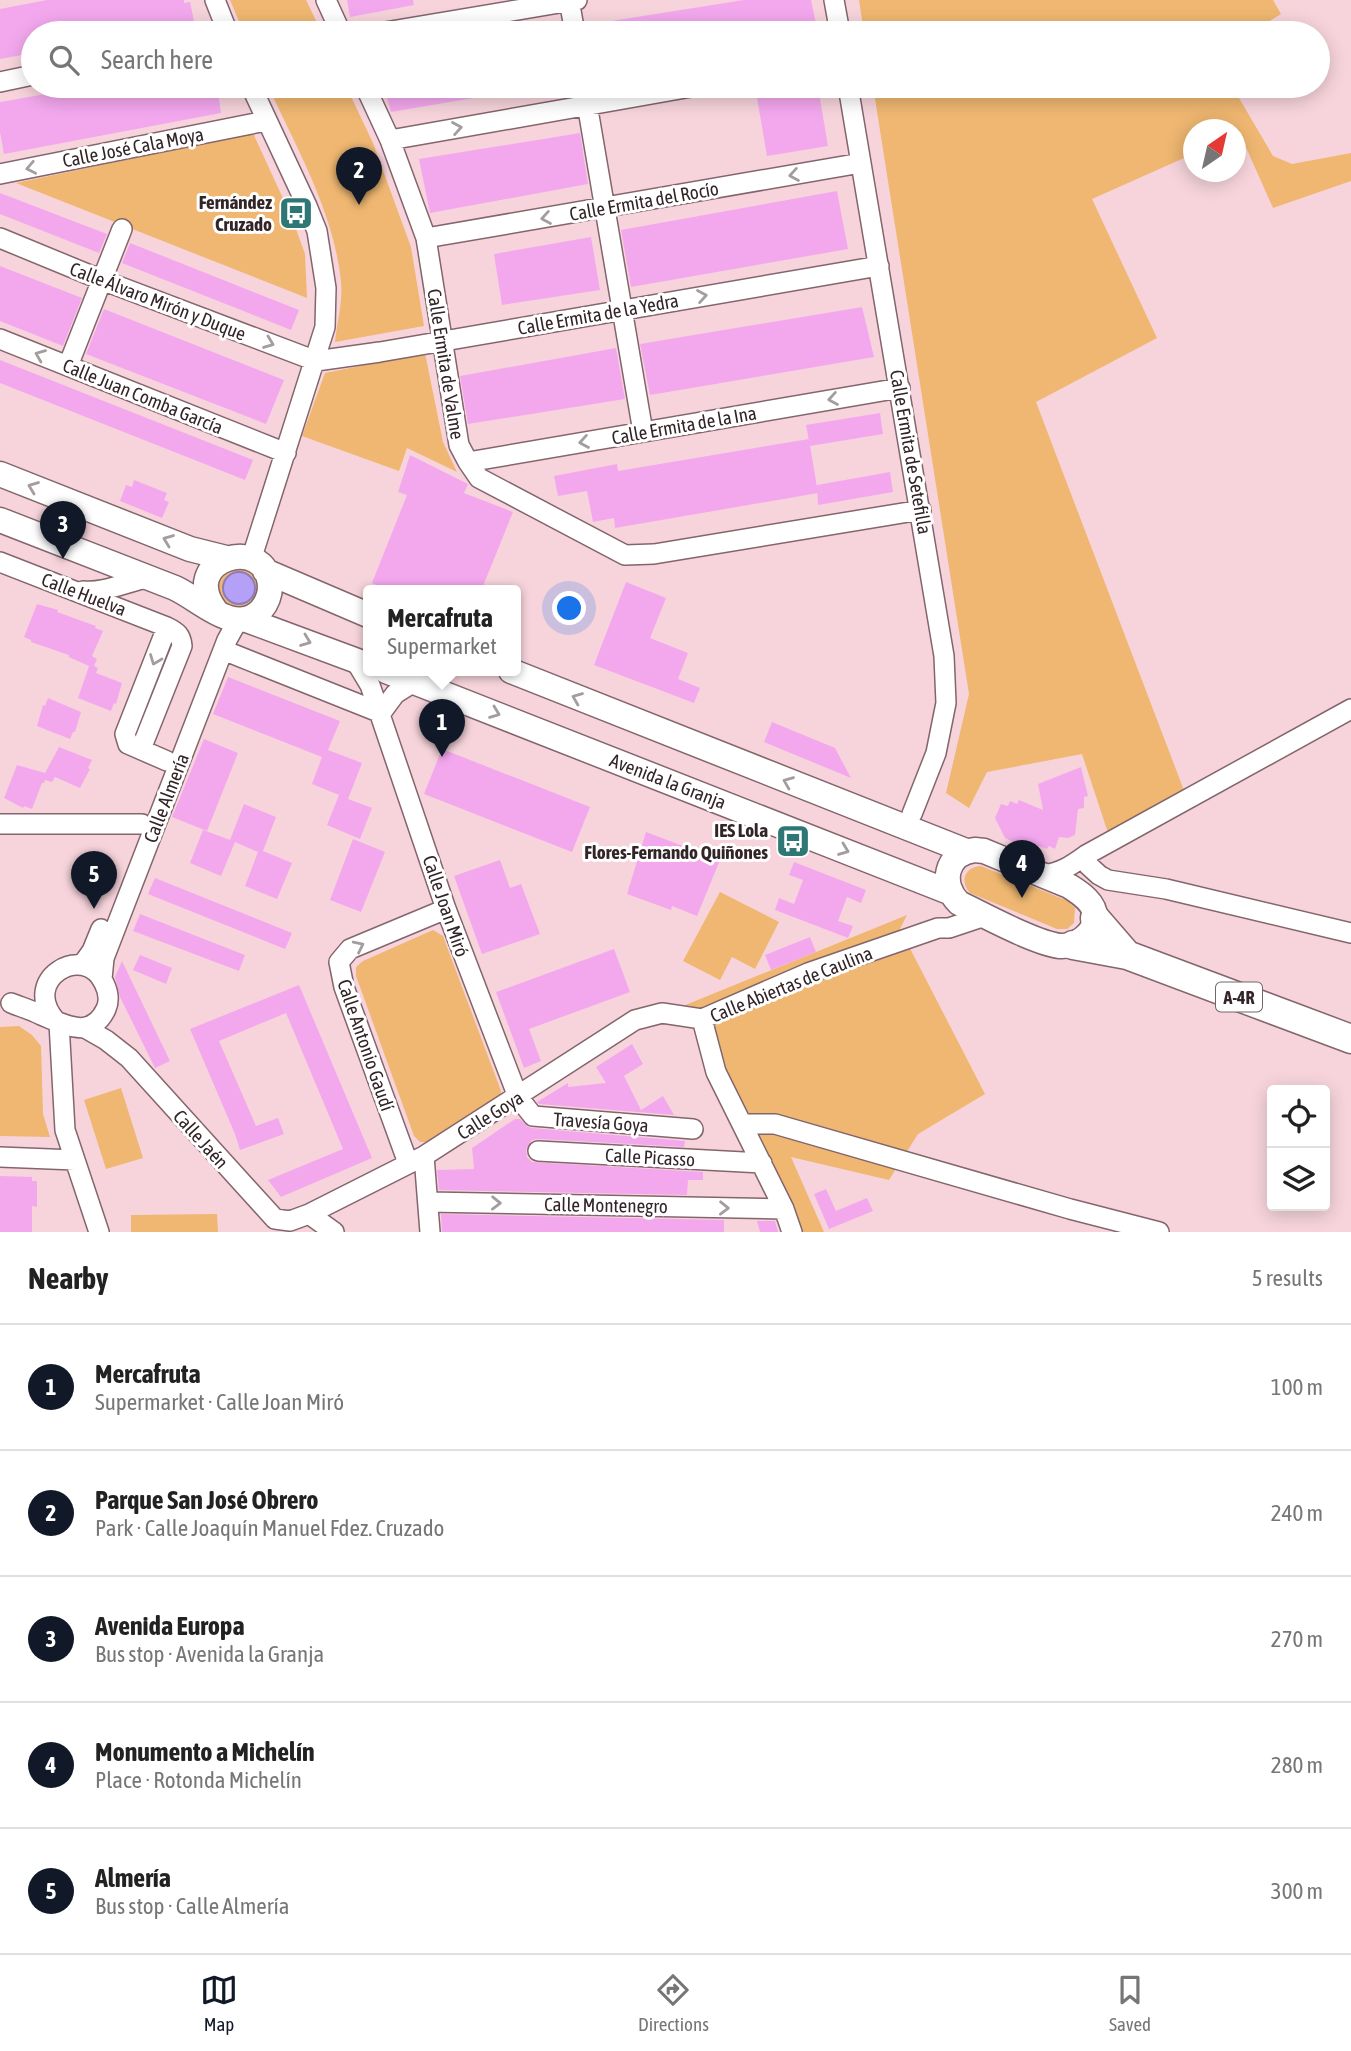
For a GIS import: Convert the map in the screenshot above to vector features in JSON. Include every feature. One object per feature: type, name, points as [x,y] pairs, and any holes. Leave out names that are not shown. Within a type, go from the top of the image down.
[{"type":"highway","points":[[1091,904],[1127,955]]},
{"type":"highway","points":[[1073,945],[1127,955]]},
{"type":"highway","name":"A-4R","points":[[1127,955],[1351,1040]]},
{"type":"main road","points":[[0,474],[190,549],[226,558],[244,556],[258,566],[363,612]]},
{"type":"main road","points":[[0,520],[191,596],[230,617],[362,662]]},
{"type":"main road","points":[[226,558],[212,569],[206,583],[207,596],[230,617]]},
{"type":"main road","points":[[230,617],[257,613],[269,598],[270,588],[258,566]]},
{"type":"main road","points":[[521,675],[908,824],[966,851],[984,851],[1069,886],[1091,904],[1088,933],[1073,945]]},
{"type":"main road","name":"Avenida la Granja","points":[[399,676],[951,894],[959,904],[1051,944],[1073,945]]},
{"type":"main road","points":[[951,894],[947,874],[956,858],[966,851]]},
{"type":"street","points":[[215,0],[223,21]]},
{"type":"street","points":[[326,0],[336,21]]},
{"type":"street","points":[[449,21],[572,0],[574,21]]},
{"type":"street","points":[[834,0],[837,21]]},
{"type":"street","points":[[0,82],[21,78]]},
{"type":"street","points":[[256,98],[317,231],[326,288],[325,327],[286,453],[258,566]]},
{"type":"street","name":"Calle Ermita de Valme","points":[[371,98],[390,140],[426,238],[459,445],[479,478],[625,555],[654,554],[921,510]]},
{"type":"street","points":[[390,140],[572,98]]},
{"type":"street","points":[[586,98],[643,432]]},
{"type":"street","name":"Calle Ermita de Setefilla","points":[[851,98],[944,656],[946,703],[936,753],[908,824]]},
{"type":"street","name":"Calle José Cala Moya","points":[[0,174],[266,121]]},
{"type":"street","name":"Calle Ermita del Rocío","points":[[426,238],[862,163]]},
{"type":"street","points":[[68,366],[122,229]]},
{"type":"street","name":"Calle Álvaro Mirón y Duque","points":[[0,238],[102,280],[316,361]]},
{"type":"street","name":"Calle Ermita de la Yedra","points":[[316,361],[879,266]]},
{"type":"street","name":"Calle Juan Comba García","points":[[0,339],[286,453]]},
{"type":"street","name":"Calle Ermita de la Ina","points":[[468,462],[900,388]]},
{"type":"street","name":"Calle Huelva","points":[[0,562],[167,627],[125,734],[128,744],[167,761]]},
{"type":"street","points":[[75,591],[92,592],[148,578]]},
{"type":"street","name":"Calle Almería","points":[[102,979],[104,958],[223,650],[230,617]]},
{"type":"street","name":"Calle Almería","points":[[82,965],[92,951],[213,645],[230,617]]},
{"type":"street","points":[[223,650],[381,713],[395,694],[414,682]]},
{"type":"street","name":"Calle Joan Miró","points":[[367,676],[446,909],[518,1097]]},
{"type":"street","points":[[1043,875],[1060,872],[1351,709]]},
{"type":"street","points":[[0,824],[142,824]]},
{"type":"street","points":[[1091,904],[1086,876],[1088,865],[1100,848]]},
{"type":"street","points":[[1088,865],[1108,880],[1166,890],[1351,933]]},
{"type":"street","points":[[1091,904],[1108,880]]},
{"type":"street","points":[[938,928],[947,914],[951,894]]},
{"type":"street","name":"Calle Antonio Gaudí","points":[[416,1159],[344,987],[339,962],[350,949],[446,909]]},
{"type":"street","name":"Calle Abiertas de Caulina","points":[[792,1232],[784,1209],[716,1072],[702,1019],[808,973],[938,928],[949,928],[985,916]]},
{"type":"street","points":[[82,965],[90,967],[102,979]]},
{"type":"street","name":"Calle Jaén","points":[[5,1003],[34,997],[45,991],[52,975],[61,968],[82,965]]},
{"type":"street","name":"Calle Jaén","points":[[102,979],[107,991],[106,1008],[115,1033],[129,1058]]},
{"type":"street","points":[[45,991],[45,1003],[49,1013],[58,1022],[62,1043],[65,1130],[99,1232]]},
{"type":"street","name":"Calle Jaén","points":[[5,1003],[68,1027],[83,1028],[106,1040],[129,1058],[274,1225]]},
{"type":"street","points":[[61,1071],[67,1053],[83,1028],[97,1020],[106,1008]]},
{"type":"street","name":"Calle Goya","points":[[274,1225],[309,1214],[416,1159],[518,1097],[635,1020],[662,1013],[702,1019]]},
{"type":"street","name":"Travesía Goya","points":[[518,1097],[533,1116],[693,1129]]},
{"type":"street","points":[[743,1124],[775,1124],[1159,1232]]},
{"type":"street","name":"Calle Picasso","points":[[538,1151],[762,1163]]},
{"type":"street","points":[[0,1157],[75,1160]]},
{"type":"street","points":[[416,1159],[428,1202],[430,1232]]},
{"type":"street","name":"Calle Montenegro","points":[[428,1202],[784,1209]]},
{"type":"street","points":[[309,1214],[334,1232]]},
{"type":"shaded area","points":[[230,0],[306,0],[316,21],[239,21]]},
{"type":"shaded area","points":[[859,0],[1273,0],[1281,14],[1270,21],[862,21]]},
{"type":"shaded area","points":[[274,98],[352,98],[373,143],[411,247],[424,326],[335,342],[341,304],[341,282],[331,231],[313,181]]},
{"type":"shaded area","points":[[875,98],[1239,98],[1273,156],[1292,164],[1351,153],[1351,181],[1273,208],[1246,147],[1246,119],[1183,119],[1183,158],[1092,199],[1157,338],[1036,402],[1188,801],[1111,842],[1082,754],[987,772],[969,808],[946,793],[969,694]]},
{"type":"shaded area","points":[[253,133],[292,218],[305,254],[307,298],[16,183]]},
{"type":"shaded area","points":[[425,353],[443,442],[457,472],[407,448],[399,471],[302,436],[325,373]]},
{"type":"shaded area","points":[[224,569],[253,569],[260,596],[244,611],[222,605],[215,583]]},
{"type":"shaded area","points":[[239,572],[250,577],[255,588],[250,599],[239,604],[228,599],[223,588],[228,577]]},
{"type":"shaded area","points":[[981,866],[1068,901],[1075,908],[1074,923],[1067,929],[1057,929],[970,893],[965,884],[965,875],[971,869]]},
{"type":"shaded area","points":[[720,892],[779,922],[755,969],[732,957],[720,980],[683,961]]},
{"type":"shaded area","points":[[907,915],[900,929],[985,1094],[918,1134],[889,1180],[791,1157],[824,1232],[794,1232],[683,1006]]},
{"type":"shaded area","points":[[433,930],[443,936],[501,1091],[499,1099],[428,1142],[420,1142],[414,1136],[356,976],[356,967],[363,961]]},
{"type":"shaded area","points":[[19,1026],[41,1046],[43,1114],[50,1137],[0,1136],[0,1027]]},
{"type":"shaded area","points":[[121,1088],[143,1158],[106,1169],[84,1100]]},
{"type":"shaded area","points":[[217,1214],[218,1232],[131,1232],[131,1215]]},
{"type":"building","points":[[47,0],[184,0],[184,3],[190,2],[194,21],[21,21],[21,55],[0,59],[0,9]]},
{"type":"building","points":[[347,0],[413,0],[414,5],[350,17]]},
{"type":"building","points":[[744,0],[811,0],[815,21],[611,21]]},
{"type":"building","points":[[23,98],[219,98],[221,113],[4,154],[0,132],[0,102]]},
{"type":"building","points":[[387,98],[473,98],[391,112]]},
{"type":"building","points":[[757,98],[820,98],[828,146],[767,156]]},
{"type":"building","points":[[580,133],[588,184],[430,213],[419,159]]},
{"type":"building","points":[[837,191],[848,249],[631,287],[621,230]]},
{"type":"building","points":[[0,193],[107,234],[99,253],[0,214]]},
{"type":"building","points":[[591,237],[600,290],[502,305],[494,254]]},
{"type":"building","points":[[130,243],[299,310],[291,330],[122,263]]},
{"type":"building","points":[[0,266],[82,298],[63,346],[0,321]]},
{"type":"building","points":[[862,307],[874,357],[650,395],[640,344]]},
{"type":"building","points":[[104,309],[284,380],[266,424],[86,354]]},
{"type":"building","points":[[616,348],[625,399],[468,424],[460,376]]},
{"type":"building","points":[[0,360],[253,460],[245,480],[0,383]]},
{"type":"building","points":[[880,413],[883,434],[810,446],[806,425]]},
{"type":"building","points":[[809,439],[818,493],[615,528],[614,518],[593,522],[587,491],[558,496],[554,476],[617,464],[618,471]]},
{"type":"building","points":[[410,455],[468,484],[464,493],[513,512],[483,585],[372,583],[407,495],[398,492]]},
{"type":"building","points":[[890,472],[893,492],[818,505],[817,485]]},
{"type":"building","points":[[134,480],[167,493],[164,500],[169,502],[162,518],[120,501],[126,485],[132,487]]},
{"type":"building","points":[[626,582],[666,598],[650,638],[688,653],[678,679],[700,688],[694,703],[594,665]]},
{"type":"building","points":[[37,604],[58,610],[57,612],[103,631],[92,656],[97,659],[94,666],[98,668],[96,673],[122,683],[111,711],[78,698],[89,666],[24,637]]},
{"type":"building","points":[[228,677],[340,721],[328,750],[362,763],[348,799],[372,808],[360,839],[327,825],[339,795],[312,784],[322,757],[213,714]]},
{"type":"building","points":[[48,698],[81,712],[70,739],[37,726]]},
{"type":"building","points":[[772,722],[835,748],[851,778],[764,742]]},
{"type":"building","points":[[204,739],[238,753],[207,831],[172,817]]},
{"type":"building","points":[[59,747],[92,760],[80,788],[55,777],[52,782],[45,780],[32,809],[23,808],[4,798],[17,765],[45,773]]},
{"type":"building","points":[[442,749],[590,807],[572,852],[424,794]]},
{"type":"building","points":[[1081,767],[1088,796],[1084,797],[1084,808],[1078,809],[1075,835],[1068,838],[1059,837],[1055,849],[1049,846],[1047,849],[1022,840],[1020,845],[1005,838],[995,818],[1001,804],[1008,806],[1010,801],[1017,804],[1019,800],[1043,810],[1038,784]]},
{"type":"building","points":[[244,804],[276,817],[263,851],[292,863],[277,899],[245,886],[258,852],[235,842],[221,876],[190,863],[203,830],[230,840]]},
{"type":"building","points":[[646,832],[720,860],[697,916],[627,894]]},
{"type":"building","points":[[353,839],[385,852],[361,912],[330,900]]},
{"type":"building","points":[[500,860],[510,888],[521,884],[540,934],[482,954],[454,876]]},
{"type":"building","points":[[794,862],[866,890],[861,903],[847,897],[838,921],[853,926],[848,938],[775,910],[779,898],[794,904],[803,880],[789,875]]},
{"type":"building","points":[[155,878],[292,933],[285,949],[148,894]]},
{"type":"building","points":[[140,914],[245,955],[239,971],[133,931]]},
{"type":"building","points":[[810,937],[816,952],[771,970],[765,955]]},
{"type":"building","points":[[614,949],[630,992],[529,1029],[541,1061],[524,1068],[496,992]]},
{"type":"building","points":[[140,955],[172,968],[166,984],[133,970]]},
{"type":"building","points":[[122,961],[170,1061],[155,1068],[120,997],[115,977]]},
{"type":"building","points":[[299,985],[372,1158],[281,1197],[268,1180],[343,1149],[286,1013],[219,1041],[256,1126],[278,1118],[284,1134],[240,1150],[190,1029]]},
{"type":"building","points":[[632,1044],[643,1064],[624,1076],[641,1110],[663,1096],[674,1115],[537,1102],[568,1083],[568,1087],[606,1083],[596,1067]]},
{"type":"building","points":[[515,1119],[520,1119],[532,1128],[685,1141],[684,1147],[538,1139],[532,1140],[526,1150],[527,1157],[532,1162],[703,1172],[703,1180],[688,1180],[687,1195],[439,1190],[437,1170],[474,1169],[472,1148]]},
{"type":"building","points":[[0,1176],[32,1177],[32,1181],[37,1181],[37,1207],[32,1206],[32,1232],[0,1232]]},
{"type":"building","points":[[826,1189],[836,1211],[867,1198],[873,1211],[829,1229],[814,1194]]},
{"type":"building","points":[[441,1214],[724,1220],[724,1232],[442,1232]]},
{"type":"building","points":[[757,1221],[775,1221],[778,1232],[760,1232]]},
{"type":"place","name":"Parque San José Obrero","points":[[359,205]]},
{"type":"place","name":"Fernández Cruzado","points":[[296,213]]},
{"type":"place","name":"Avenida Europa","points":[[63,559]]},
{"type":"place","name":"Mercafruta","points":[[442,757]]},
{"type":"place","name":"IES Lola Flores-Fernando Quiñones","points":[[793,841]]},
{"type":"place","name":"Monumento a Michelín","points":[[1022,898]]},
{"type":"place","name":"Almería","points":[[94,909]]}]
